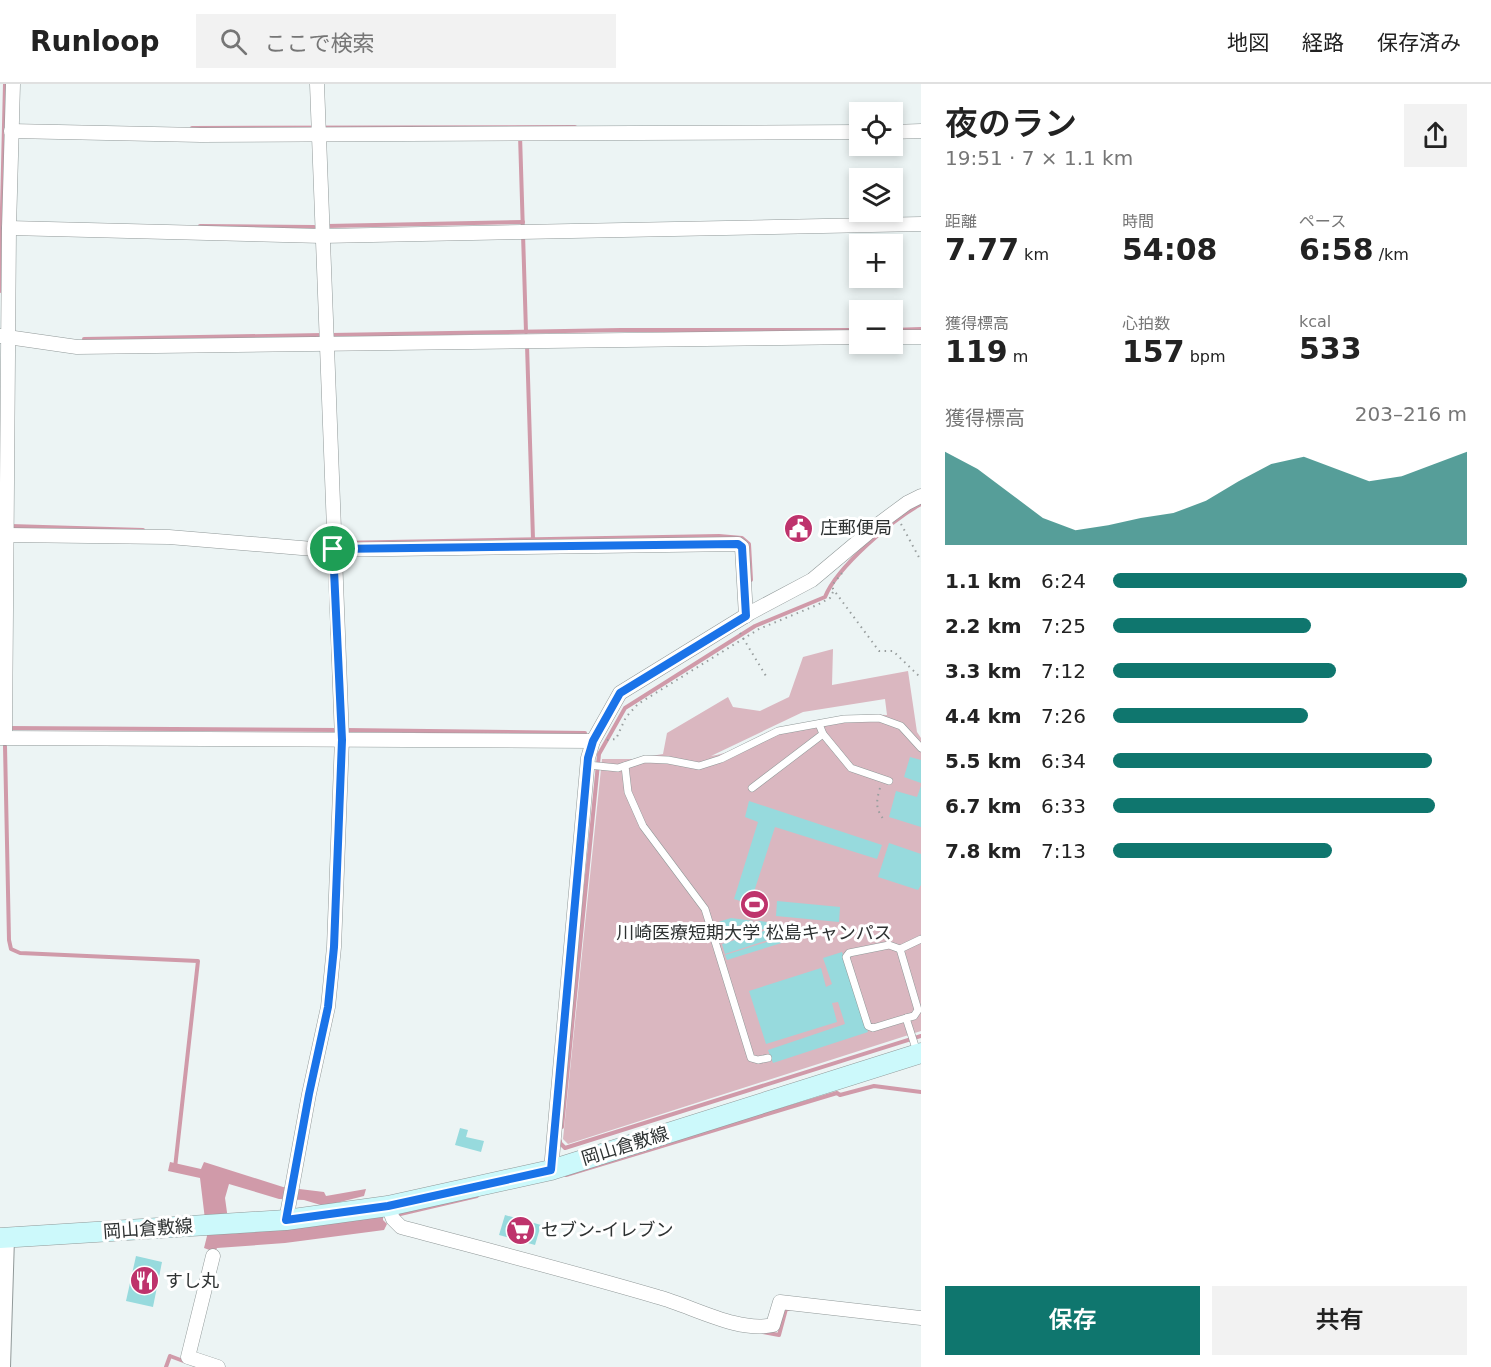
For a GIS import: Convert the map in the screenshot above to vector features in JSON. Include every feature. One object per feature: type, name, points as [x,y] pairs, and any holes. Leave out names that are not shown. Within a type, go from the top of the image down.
[{"type":"main road","name":"岡山倉敷線","points":[[3,1238],[390,1213],[551,1170],[918,1050]]},
{"type":"street","points":[[13,84],[4,336],[7,529],[4,733],[341,733],[593,741]]},
{"type":"street","points":[[286,1220],[309,1094],[328,1007],[334,947],[341,733],[317,84]]},
{"type":"street","points":[[11,127],[167,135],[317,128],[520,133],[849,132]]},
{"type":"street","points":[[903,132],[921,131]]},
{"type":"street","points":[[9,228],[322,236],[921,224]]},
{"type":"street","points":[[4,336],[76,346],[326,338],[526,341],[849,337]]},
{"type":"street","points":[[903,337],[921,338]]},
{"type":"street","points":[[551,1170],[594,766],[593,741],[620,693],[750,613],[812,580],[880,523],[907,503],[921,496]]},
{"type":"street","points":[[7,529],[333,544],[738,544],[742,547],[750,613]]},
{"type":"street","points":[[390,1213],[401,1227],[660,1297],[716,1318],[751,1325],[763,1327],[773,1325],[780,1302],[921,1318]]},
{"type":"street","points":[[1,1367],[3,1238]]},
{"type":"street","points":[[213,1256],[188,1357],[218,1367]]},
{"type":"lane","points":[[594,766],[618,768],[645,759],[668,759],[699,766],[721,759],[778,731],[844,719],[879,718],[901,726],[921,748]]},
{"type":"lane","points":[[819,724],[823,734],[851,768],[886,780]]},
{"type":"lane","points":[[752,788],[823,734]]},
{"type":"lane","points":[[625,766],[628,792],[643,826],[705,909],[751,1058],[758,1060],[768,1058]]},
{"type":"lane","points":[[900,949],[918,1010],[914,1016],[873,1028],[868,1026],[846,957],[849,953],[889,945],[900,949],[921,939]]},
{"type":"lane","points":[[906,1018],[918,1050]]},
{"type":"path","points":[[900,522],[921,561]]},
{"type":"path","points":[[613,739],[616,739],[630,712],[638,704],[743,637],[830,598],[834,584],[842,574]]},
{"type":"path","points":[[834,590],[879,651],[893,651],[921,678]]},
{"type":"path","points":[[743,637],[766,676]]},
{"type":"path","points":[[885,821],[878,812],[876,802],[886,780]]},
{"type":"shaded area","name":"川崎医療短期大学 松島キャンパス","points":[[833,649],[832,685],[908,671],[917,732],[921,738],[921,1031],[568,1144],[563,1139],[602,759],[633,759],[663,754],[667,733],[728,697],[733,707],[760,711],[789,697],[803,657]],"holes":[[[885,699],[887,715],[856,715],[811,722],[767,735],[725,753],[711,756],[803,712]]]},
{"type":"shaded area","points":[[170,1162],[201,1169],[204,1162],[283,1187],[324,1192],[326,1196],[366,1189],[364,1196],[324,1206],[304,1200],[279,1199],[229,1184],[225,1198],[230,1234],[383,1216],[387,1224],[384,1230],[285,1243],[217,1248],[215,1252],[204,1248],[207,1236],[200,1178],[168,1171]]},
{"type":"building","points":[[910,757],[921,760],[921,783],[904,777]]},
{"type":"building","points":[[921,786],[921,827],[889,817],[896,791],[917,797]]},
{"type":"building","points":[[749,801],[882,845],[877,859],[775,827],[750,904],[734,899],[758,822],[745,817]]},
{"type":"building","points":[[889,843],[921,854],[921,885],[918,890],[878,877]]},
{"type":"building","points":[[777,901],[840,907],[839,922],[776,916]]},
{"type":"building","points":[[731,918],[754,921],[718,932],[715,923]]},
{"type":"building","points":[[760,921],[780,924],[721,942],[718,934]]},
{"type":"building","points":[[786,924],[797,925],[799,930],[725,954],[722,944]]},
{"type":"building","points":[[815,927],[817,932],[727,960],[725,955]]},
{"type":"building","points":[[842,952],[868,1032],[773,1063],[768,1050],[845,1024],[838,1002],[832,1003],[837,1022],[766,1044],[749,991],[821,968],[826,987],[832,984],[823,958]]},
{"type":"building","points":[[460,1128],[468,1130],[466,1137],[484,1141],[481,1152],[455,1145]]},
{"type":"building","name":"セブン-イレブン","points":[[505,1215],[541,1225],[535,1245],[499,1235]]},
{"type":"building","name":"すし丸","points":[[136,1256],[162,1262],[153,1307],[126,1301]]},
{"type":"waterway","points":[[0,291],[5,84]]},
{"type":"waterway","points":[[192,128],[575,127]]},
{"type":"waterway","points":[[520,135],[526,332]]},
{"type":"waterway","points":[[327,226],[523,222]]},
{"type":"waterway","points":[[200,226],[314,227]]},
{"type":"waterway","points":[[903,330],[921,329]]},
{"type":"waterway","points":[[331,335],[621,330],[849,330]]},
{"type":"waterway","points":[[84,339],[323,335]]},
{"type":"waterway","points":[[527,345],[533,539]]},
{"type":"waterway","points":[[562,1127],[599,754],[625,708],[755,626],[825,597],[841,572],[867,545],[895,521],[921,504]]},
{"type":"waterway","points":[[10,526],[143,530]]},
{"type":"waterway","points":[[336,543],[719,536],[742,538],[749,544],[751,580]]},
{"type":"waterway","points":[[7,728],[338,730]]},
{"type":"waterway","points":[[346,730],[585,733]]},
{"type":"waterway","points":[[5,746],[11,949],[20,953],[198,961],[175,1168]]},
{"type":"waterway","points":[[560,1141],[565,1148],[921,1036]]},
{"type":"waterway","points":[[566,1175],[837,1093],[840,1095],[874,1086],[921,1092]]},
{"type":"waterway","points":[[396,1215],[477,1196]]},
{"type":"waterway","points":[[763,1332],[779,1335],[786,1309],[789,1309]]},
{"type":"waterway","points":[[166,1367],[170,1356],[186,1362]]},
{"type":"place","name":"庄郵便局","points":[[799,528]]},
{"type":"place","name":"川崎医療短期大学 松島キャンパス","points":[[754,904]]},
{"type":"place","name":"セブン-イレブン","points":[[520,1230]]},
{"type":"place","name":"すし丸","points":[[144,1281]]},
{"type":"route","points":[[738,544],[742,547],[746,616],[620,693],[593,741],[588,758],[551,1170],[388,1206],[286,1220],[309,1094],[328,1007],[334,947],[342,740],[333,549],[738,544]]}]
